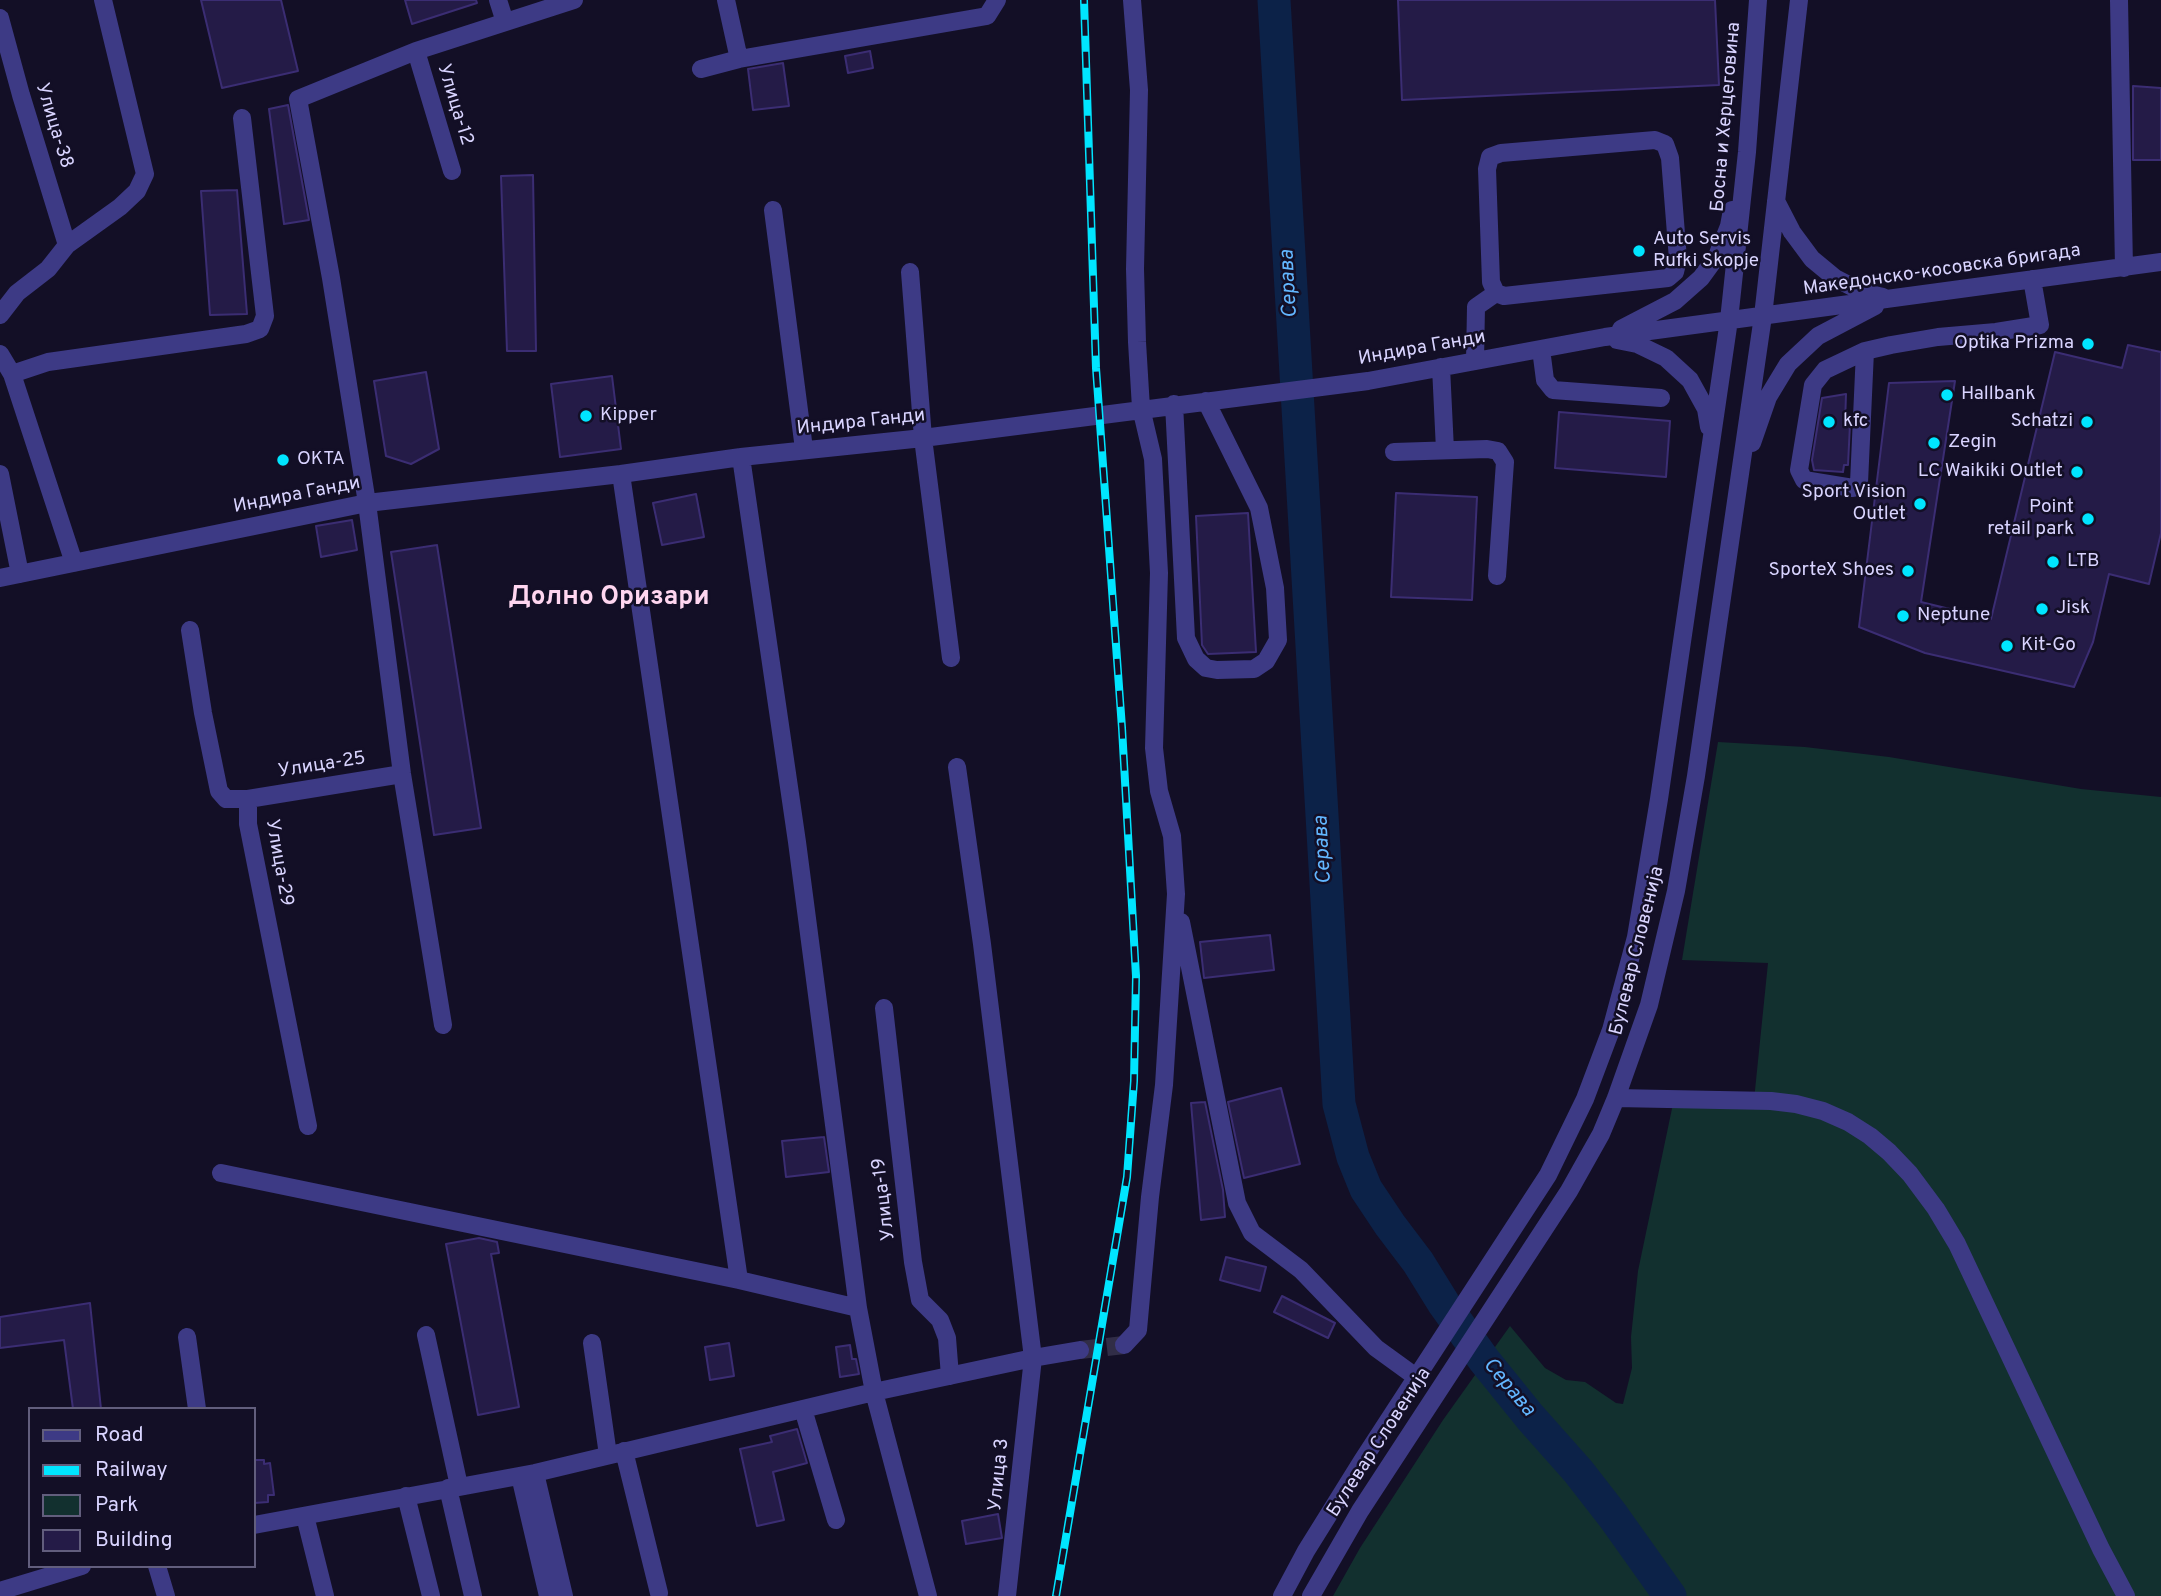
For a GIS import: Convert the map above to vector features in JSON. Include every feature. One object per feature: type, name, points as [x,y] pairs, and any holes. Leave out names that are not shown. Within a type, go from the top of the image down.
[{"type":"street","points":[[0,315],[17,293],[48,269],[67,245],[120,207],[137,191],[145,174],[103,0]]},
{"type":"street","points":[[498,0],[505,22]]},
{"type":"street","points":[[443,1025],[402,774],[368,503],[298,99],[416,51],[574,0]]},
{"type":"street","points":[[726,0],[739,59]]},
{"type":"street","points":[[701,69],[739,59],[987,16],[997,0]]},
{"type":"street","points":[[1132,0],[1139,90],[1135,269],[1141,408],[1153,459],[1158,573],[1154,748],[1159,791],[1172,836],[1176,894],[1234,1189],[1252,1233],[1301,1270],[1376,1348],[1416,1377]]},
{"type":"street","name":"Босна и Херцеговина","points":[[1729,320],[1747,152],[1758,0]]},
{"type":"street","points":[[1763,316],[1799,0]]},
{"type":"street","points":[[2119,0],[2124,268]]},
{"type":"street","name":"Улица-38","points":[[0,18],[67,245]]},
{"type":"street","name":"Улица-12","points":[[416,51],[452,170]]},
{"type":"street","points":[[12,374],[48,362],[246,334],[260,329],[265,316],[242,118]]},
{"type":"street","points":[[1655,140],[1665,144],[1670,158],[1678,259],[1675,272],[1668,278],[1504,296],[1496,293],[1491,282],[1487,169],[1490,157],[1501,153],[1655,140]]},
{"type":"street","points":[[1605,337],[1675,301],[1701,278],[1717,256],[1729,226],[1735,188],[1747,152]]},
{"type":"street","points":[[1776,201],[1792,232],[1812,259],[1844,283],[1862,292],[1891,299]]},
{"type":"street","points":[[773,210],[804,449]]},
{"type":"street","name":"Македонско-косовска бригада","points":[[1729,320],[2161,262]]},
{"type":"street","points":[[910,272],[923,438],[951,658]]},
{"type":"street","points":[[1865,351],[1859,483],[1853,488],[1804,480],[1799,470],[1813,385],[1825,370],[1865,351],[1937,337],[2040,325],[2032,279]]},
{"type":"street","points":[[1475,361],[1476,307],[1496,293]]},
{"type":"street","points":[[1740,479],[1768,397],[1788,364],[1818,336],[1891,299]]},
{"type":"street","name":"Булевар Словенија","points":[[1311,1596],[1360,1511],[1569,1191],[1601,1134],[1649,1005],[1676,891],[1696,776],[1763,316]]},
{"type":"street","name":"Индира Ганди","points":[[0,578],[368,503],[621,474],[804,449],[923,438],[1368,381],[1605,337],[1729,320]]},
{"type":"street","name":"Булевар Словенија","points":[[1282,1596],[1306,1551],[1548,1175],[1600,1064],[1636,937],[1659,799],[1729,320]]},
{"type":"street","points":[[1605,337],[1637,344],[1667,358],[1690,380],[1706,409],[1711,441]]},
{"type":"street","points":[[1541,349],[1545,380],[1553,390],[1661,398]]},
{"type":"street","points":[[0,354],[12,374],[74,563]]},
{"type":"street","points":[[1441,367],[1445,450]]},
{"type":"street","points":[[1174,404],[1186,638],[1196,659],[1206,668],[1254,668],[1266,661],[1278,640],[1275,588],[1259,508],[1206,401]]},
{"type":"street","points":[[1394,452],[1487,449],[1498,452],[1505,461],[1497,576]]},
{"type":"street","points":[[741,457],[797,842],[858,1308],[874,1392],[928,1596]]},
{"type":"street","points":[[0,474],[20,574]]},
{"type":"street","points":[[621,474],[739,1280]]},
{"type":"street","name":"Улица-29","points":[[190,629],[219,791],[226,799],[248,799],[248,824],[308,1126]]},
{"type":"street","name":"Улица 3","points":[[957,767],[982,944],[1032,1357],[1007,1596]]},
{"type":"street","name":"Улица-25","points":[[248,799],[402,774]]},
{"type":"street","points":[[1124,1345],[1138,1330],[1164,1084],[1176,894]]},
{"type":"street","name":"Улица-19","points":[[884,1008],[915,1275],[920,1300],[940,1320],[947,1338],[950,1376]]},
{"type":"street","points":[[1616,1098],[1722,1099],[1796,1104],[1823,1111],[1848,1122],[1889,1152],[1910,1174],[1936,1209],[1957,1244],[2126,1596]]},
{"type":"street","points":[[221,1173],[739,1280],[858,1308]]},
{"type":"street","points":[[426,1335],[472,1596]]},
{"type":"street","points":[[187,1337],[197,1407]]},
{"type":"street","points":[[592,1343],[616,1453],[659,1593]]},
{"type":"street","points":[[256,1525],[528,1474],[874,1392],[1032,1357],[1080,1350]]},
{"type":"street","points":[[803,1409],[836,1520]]},
{"type":"street","points":[[528,1474],[548,1596]]},
{"type":"street","points":[[528,1474],[564,1596]]},
{"type":"street","points":[[406,1496],[431,1596]]},
{"type":"street","points":[[305,1516],[325,1596]]},
{"type":"street","points":[[0,1593],[76,1568]]},
{"type":"street","points":[[158,1568],[166,1596]]},
{"type":"green space","points":[[1718,742],[1805,747],[1889,757],[2081,789],[2161,797],[2161,1596],[1333,1596],[1360,1548],[1443,1420],[1510,1326],[1545,1368],[1566,1380],[1585,1382],[1616,1403],[1623,1404],[1632,1368],[1631,1337],[1638,1271],[1674,1099],[1754,1100],[1768,963],[1682,960]]},
{"type":"building","points":[[201,0],[281,0],[298,71],[222,88]]},
{"type":"building","points":[[405,0],[476,0],[477,3],[412,24]]},
{"type":"building","points":[[1398,0],[1715,0],[1719,85],[1402,100]]},
{"type":"building","points":[[870,51],[873,68],[848,73],[845,56]]},
{"type":"building","points":[[783,63],[789,106],[753,110],[748,69]]},
{"type":"building","points":[[2133,86],[2161,88],[2161,160],[2133,160]]},
{"type":"building","points":[[288,105],[309,220],[284,224],[269,109]]},
{"type":"building","points":[[533,175],[536,351],[507,351],[501,176]]},
{"type":"building","points":[[237,190],[247,314],[210,315],[201,191]]},
{"type":"building","name":"Point retail park","points":[[2128,345],[2161,352],[2161,533],[2149,584],[2109,574],[2093,642],[2074,687],[1925,653],[1859,627],[1889,383],[1955,381],[1921,602],[1991,619],[2055,352],[2122,368]]},
{"type":"building","points":[[426,372],[439,449],[411,464],[386,456],[374,381]]},
{"type":"building","name":"Kipper","points":[[612,376],[621,449],[560,457],[551,384]]},
{"type":"building","points":[[1846,394],[1845,424],[1850,424],[1848,465],[1844,465],[1843,472],[1814,470],[1812,460],[1822,398]]},
{"type":"building","points":[[1559,412],[1670,421],[1666,477],[1555,468]]},
{"type":"building","points":[[1396,493],[1477,497],[1472,600],[1391,597]]},
{"type":"building","points":[[696,494],[704,537],[662,545],[653,503]]},
{"type":"building","points":[[1248,513],[1256,652],[1208,654],[1202,645],[1196,516]]},
{"type":"building","points":[[352,520],[357,550],[321,557],[316,526]]},
{"type":"building","points":[[437,545],[481,828],[434,835],[391,552]]},
{"type":"building","points":[[1270,935],[1274,970],[1204,978],[1200,942]]},
{"type":"building","points":[[1281,1088],[1300,1164],[1244,1178],[1228,1102]]},
{"type":"building","points":[[1205,1102],[1223,1190],[1225,1217],[1201,1220],[1191,1103]]},
{"type":"building","points":[[824,1137],[829,1172],[786,1177],[782,1141]]},
{"type":"building","points":[[479,1238],[497,1242],[499,1253],[491,1254],[519,1407],[478,1415],[446,1244]]},
{"type":"building","points":[[1226,1257],[1266,1267],[1260,1291],[1220,1280]]},
{"type":"building","points":[[1282,1296],[1335,1323],[1328,1338],[1274,1312]]},
{"type":"building","points":[[90,1303],[101,1407],[73,1407],[64,1340],[0,1348],[0,1317]]},
{"type":"building","points":[[729,1343],[734,1376],[710,1380],[705,1347]]},
{"type":"building","points":[[850,1345],[852,1359],[856,1359],[859,1374],[840,1377],[836,1347]]},
{"type":"building","points":[[797,1429],[807,1463],[773,1472],[784,1520],[757,1526],[740,1449],[772,1442],[770,1436]]},
{"type":"building","points":[[256,1460],[264,1460],[264,1464],[270,1463],[274,1495],[268,1495],[268,1502],[256,1503]]},
{"type":"building","points":[[998,1514],[1002,1538],[966,1544],[962,1521]]},
{"type":"waterway","name":"Серава","points":[[1274,0],[1339,1104],[1353,1157],[1366,1189],[1390,1225],[1484,1360],[1578,1471],[1670,1596]]},
{"type":"tunnel","points":[[1080,1350],[1124,1345]]},
{"type":"railway","points":[[1056,1596],[1127,1177],[1134,1081],[1136,976],[1122,728],[1096,368],[1084,0]]},
{"type":"place","name":"Auto Servis Rufki Skopje","points":[[1639,251]]},
{"type":"place","name":"Optika Prizma","points":[[2088,344]]},
{"type":"place","name":"Hallbank","points":[[1947,395]]},
{"type":"place","name":"Kipper","points":[[586,416]]},
{"type":"place","name":"kfc","points":[[1829,422]]},
{"type":"place","name":"Schatzi","points":[[2087,422]]},
{"type":"place","name":"Zegin","points":[[1934,443]]},
{"type":"place","name":"ОКТА","points":[[283,460]]},
{"type":"place","name":"LC Waikiki Outlet","points":[[2077,472]]},
{"type":"place","name":"Sport Vision Outlet","points":[[1920,504]]},
{"type":"place","name":"Point retail park","points":[[2088,519]]},
{"type":"place","name":"LTB","points":[[2053,562]]},
{"type":"place","name":"SporteX Shoes","points":[[1908,571]]},
{"type":"place","name":"Jisk","points":[[2042,609]]},
{"type":"place","name":"Neptune","points":[[1903,616]]},
{"type":"place","name":"Kit-Go","points":[[2007,646]]},
{"type":"district","name":"Долно Оризари","points":[[609,599]]}]
